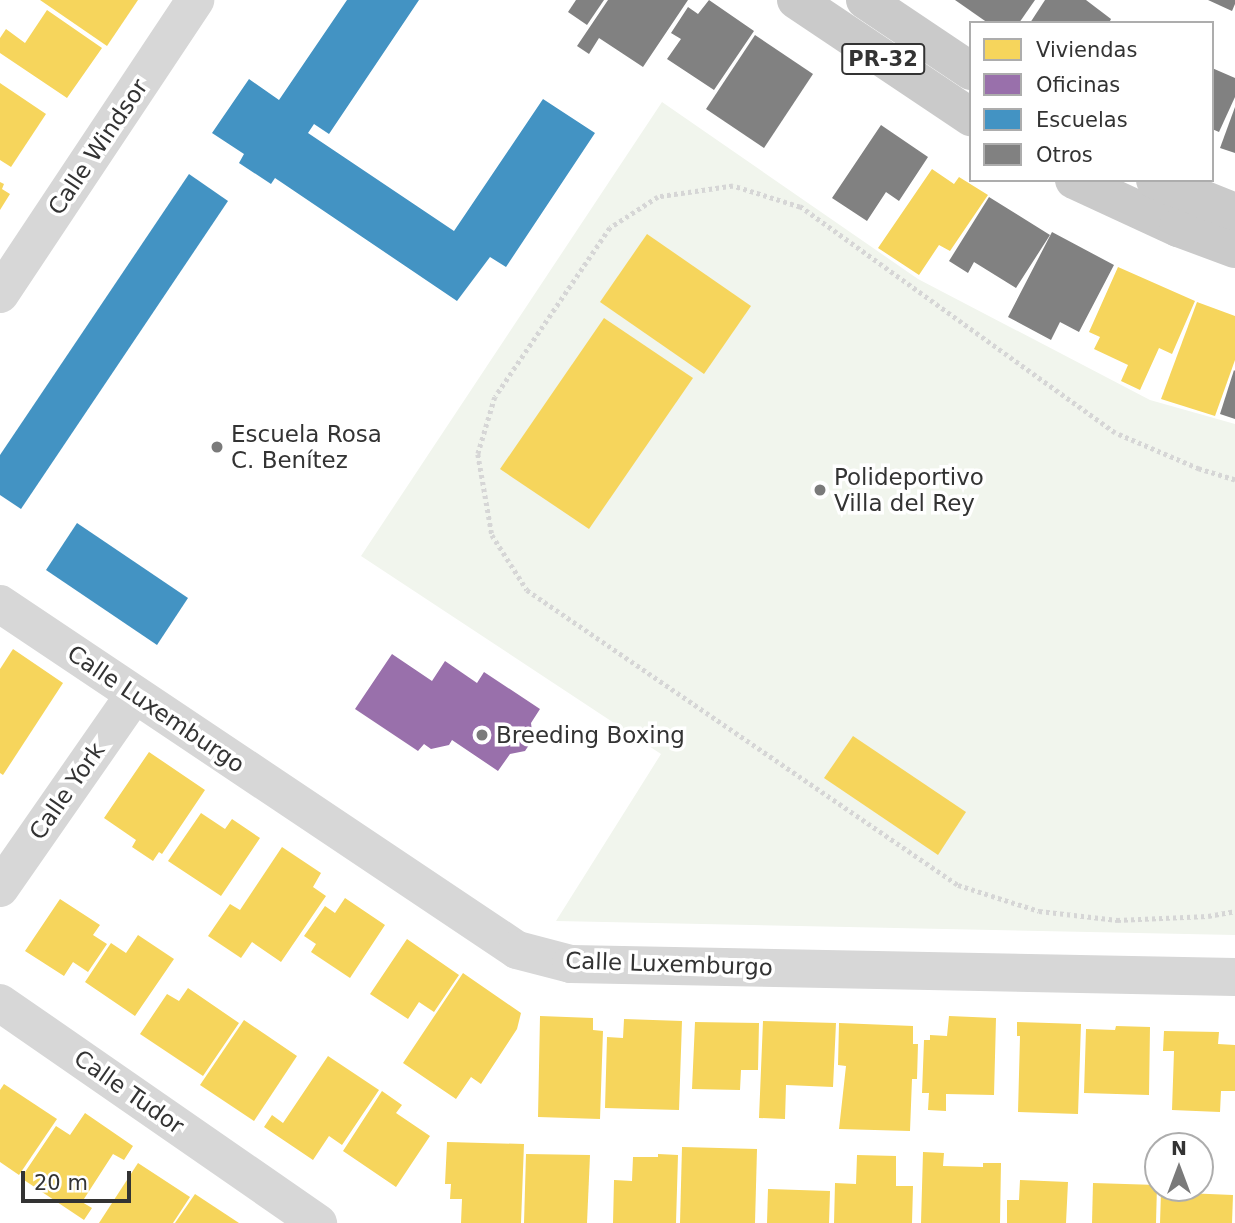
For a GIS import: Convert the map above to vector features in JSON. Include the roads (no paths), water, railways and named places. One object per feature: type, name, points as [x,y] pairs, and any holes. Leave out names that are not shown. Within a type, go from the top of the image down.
[{"type":"main road","name":"PR-32","points":[[796,0],[969,116]]},
{"type":"main road","name":"PR-32","points":[[865,0],[969,70]]},
{"type":"main road","points":[[1078,182],[1178,228],[1235,249]]},
{"type":"main road","points":[[1160,182],[1235,212]]},
{"type":"street","name":"Calle Windsor","points":[[0,294],[195,0]]},
{"type":"street","name":"Calle Luxemburgo","points":[[0,604],[517,950],[571,964],[1235,977]]},
{"type":"street","name":"Calle York","points":[[0,888],[134,695]]},
{"type":"street","name":"Calle Tudor","points":[[5,1006],[318,1223]]},
{"type":"place","name":"Escuela Rosa C. Benítez","points":[[217,447]]},
{"type":"place","name":"Polideportivo Villa del Rey","points":[[820,490]]},
{"type":"place","name":"Breeding Boxing","points":[[482,735]]}]
